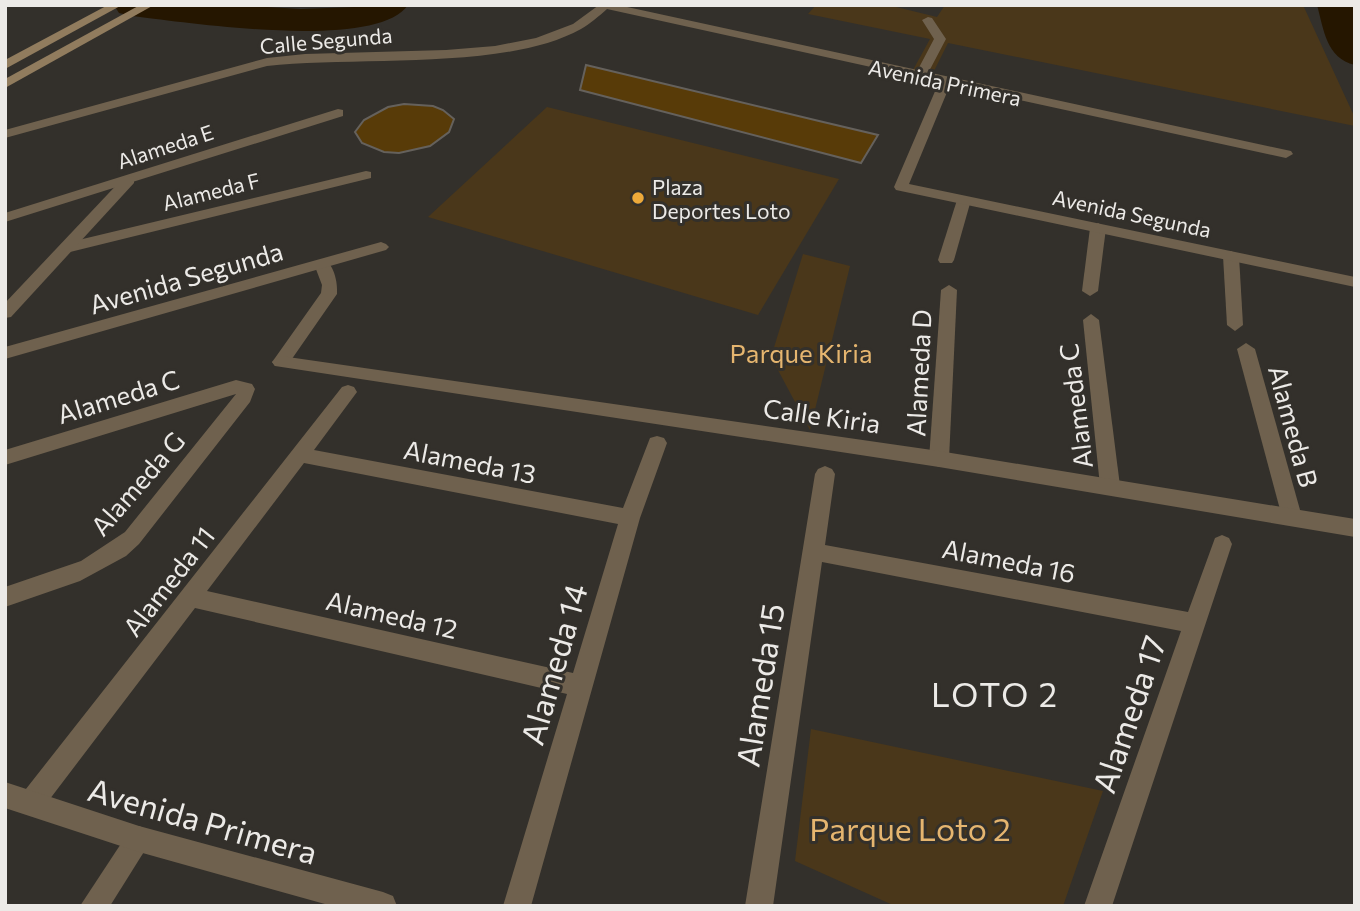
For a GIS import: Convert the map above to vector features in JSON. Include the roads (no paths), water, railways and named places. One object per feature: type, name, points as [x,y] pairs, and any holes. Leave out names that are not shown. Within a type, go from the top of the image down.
[{"type":"main road","points":[[7,64],[117,5]]},
{"type":"main road","points":[[5,84],[149,5]]},
{"type":"street","name":"Avenida Primera","points":[[606,6],[920,77],[1286,155]]},
{"type":"street","name":"Calle Segunda","points":[[5,134],[267,62],[314,57],[485,50],[527,43],[581,25],[606,6]]},
{"type":"street","points":[[920,77],[940,39],[928,20]]},
{"type":"street","name":"Avenida Segunda","points":[[945,82],[901,187],[1355,282]]},
{"type":"street","name":"Alameda E","points":[[5,218],[338,113]]},
{"type":"street","name":"Alameda F","points":[[66,248],[366,175]]},
{"type":"street","points":[[5,313],[129,180]]},
{"type":"street","points":[[947,260],[964,200]]},
{"type":"street","points":[[1090,291],[1098,228]]},
{"type":"street","name":"Avenida Segunda","points":[[5,353],[381,247]]},
{"type":"street","points":[[1231,256],[1235,326]]},
{"type":"street","name":"Alameda D","points":[[939,459],[949,290]]},
{"type":"street","name":"Alameda C","points":[[1091,320],[1110,486]]},
{"type":"street","name":"Alameda B","points":[[1246,349],[1292,517]]},
{"type":"street","name":"Calle Kiria","points":[[281,362],[939,459],[1355,528]]},
{"type":"street","name":"Alameda C","points":[[5,458],[236,387],[246,389]]},
{"type":"street","name":"Alameda G","points":[[5,597],[88,568],[120,549],[244,397],[246,389]]},
{"type":"street","name":"Alameda 11","points":[[31,803],[348,392]]},
{"type":"street","name":"Alameda 14","points":[[517,906],[630,518],[657,443]]},
{"type":"street","name":"Alameda 13","points":[[301,455],[630,518]]},
{"type":"street","name":"Alameda 15","points":[[759,906],[825,474]]},
{"type":"street","name":"Alameda 17","points":[[1098,906],[1222,544]]},
{"type":"street","name":"Alameda 16","points":[[814,552],[1194,622]]},
{"type":"street","name":"Alameda 12","points":[[190,597],[582,686]]},
{"type":"street","name":"Avenida Primera","points":[[5,795],[340,901],[383,906]]},
{"type":"street","points":[[94,906],[139,839]]},
{"type":"lane","points":[[281,362],[329,294],[330,285],[322,264]]},
{"type":"waterway","points":[[132,5],[227,16],[301,20],[335,19],[366,14],[390,5]]},
{"type":"waterway","points":[[1335,5],[1349,47],[1355,53]]},
{"type":"place","name":"Plaza Deportes Loto","points":[[638,198]]},
{"type":"district","name":"LOTO 2","points":[[995,693]]},
{"type":"park label","name":"Parque Kiria","points":[[801,352]]},
{"type":"park label","name":"Parque Loto 2","points":[[910,828]]}]
